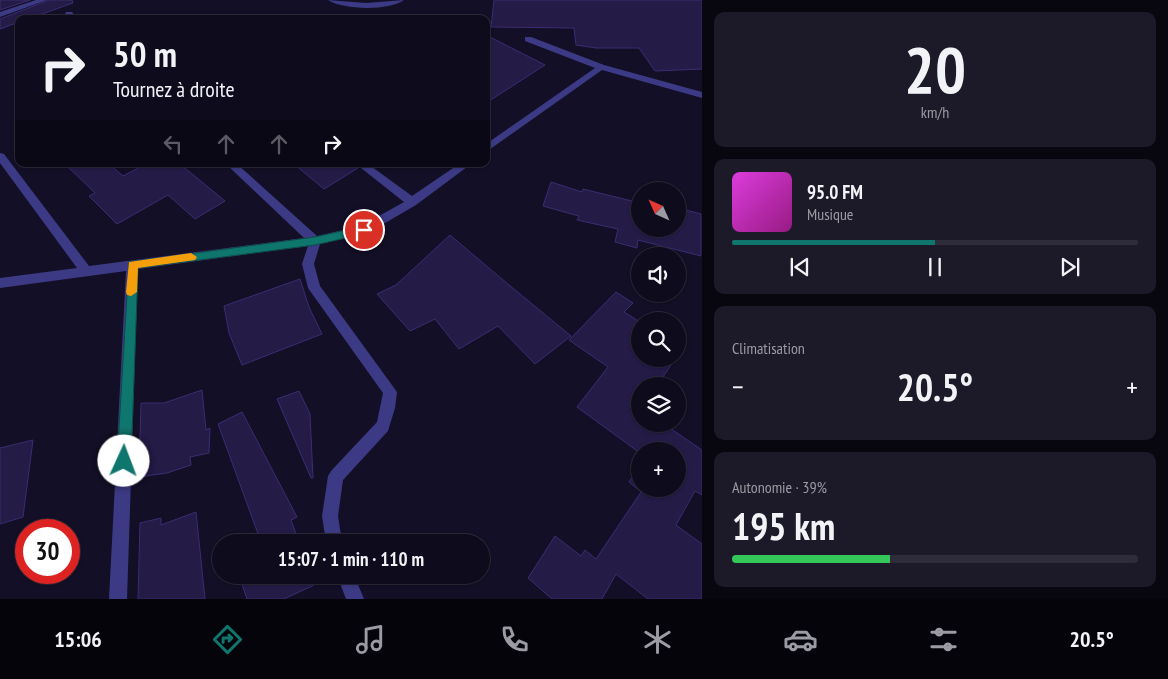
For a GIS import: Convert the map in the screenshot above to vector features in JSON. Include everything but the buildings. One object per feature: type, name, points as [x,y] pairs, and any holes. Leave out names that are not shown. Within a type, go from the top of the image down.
[{"type":"street","points":[[0,15],[43,0]]},
{"type":"street","points":[[332,0],[353,6],[381,5],[400,0]]},
{"type":"street","points":[[528,39],[601,66],[702,95]]},
{"type":"street","points":[[490,146],[601,66]]},
{"type":"street","points":[[0,156],[86,271]]},
{"type":"street","points":[[235,167],[315,241]]},
{"type":"street","points":[[364,167],[412,202]]},
{"type":"street","points":[[0,283],[315,241],[364,230],[412,202],[462,167]]},
{"type":"street","points":[[315,241],[308,264],[314,288],[390,392],[383,426],[336,476],[330,516],[333,534]]},
{"type":"street","points":[[118,599],[132,265]]},
{"type":"street","points":[[349,584],[355,599]]},
{"type":"slow traffic","points":[[131,292],[132,265],[191,257]]},
{"type":"route","points":[[124,461],[132,265],[315,241],[364,230]]}]
